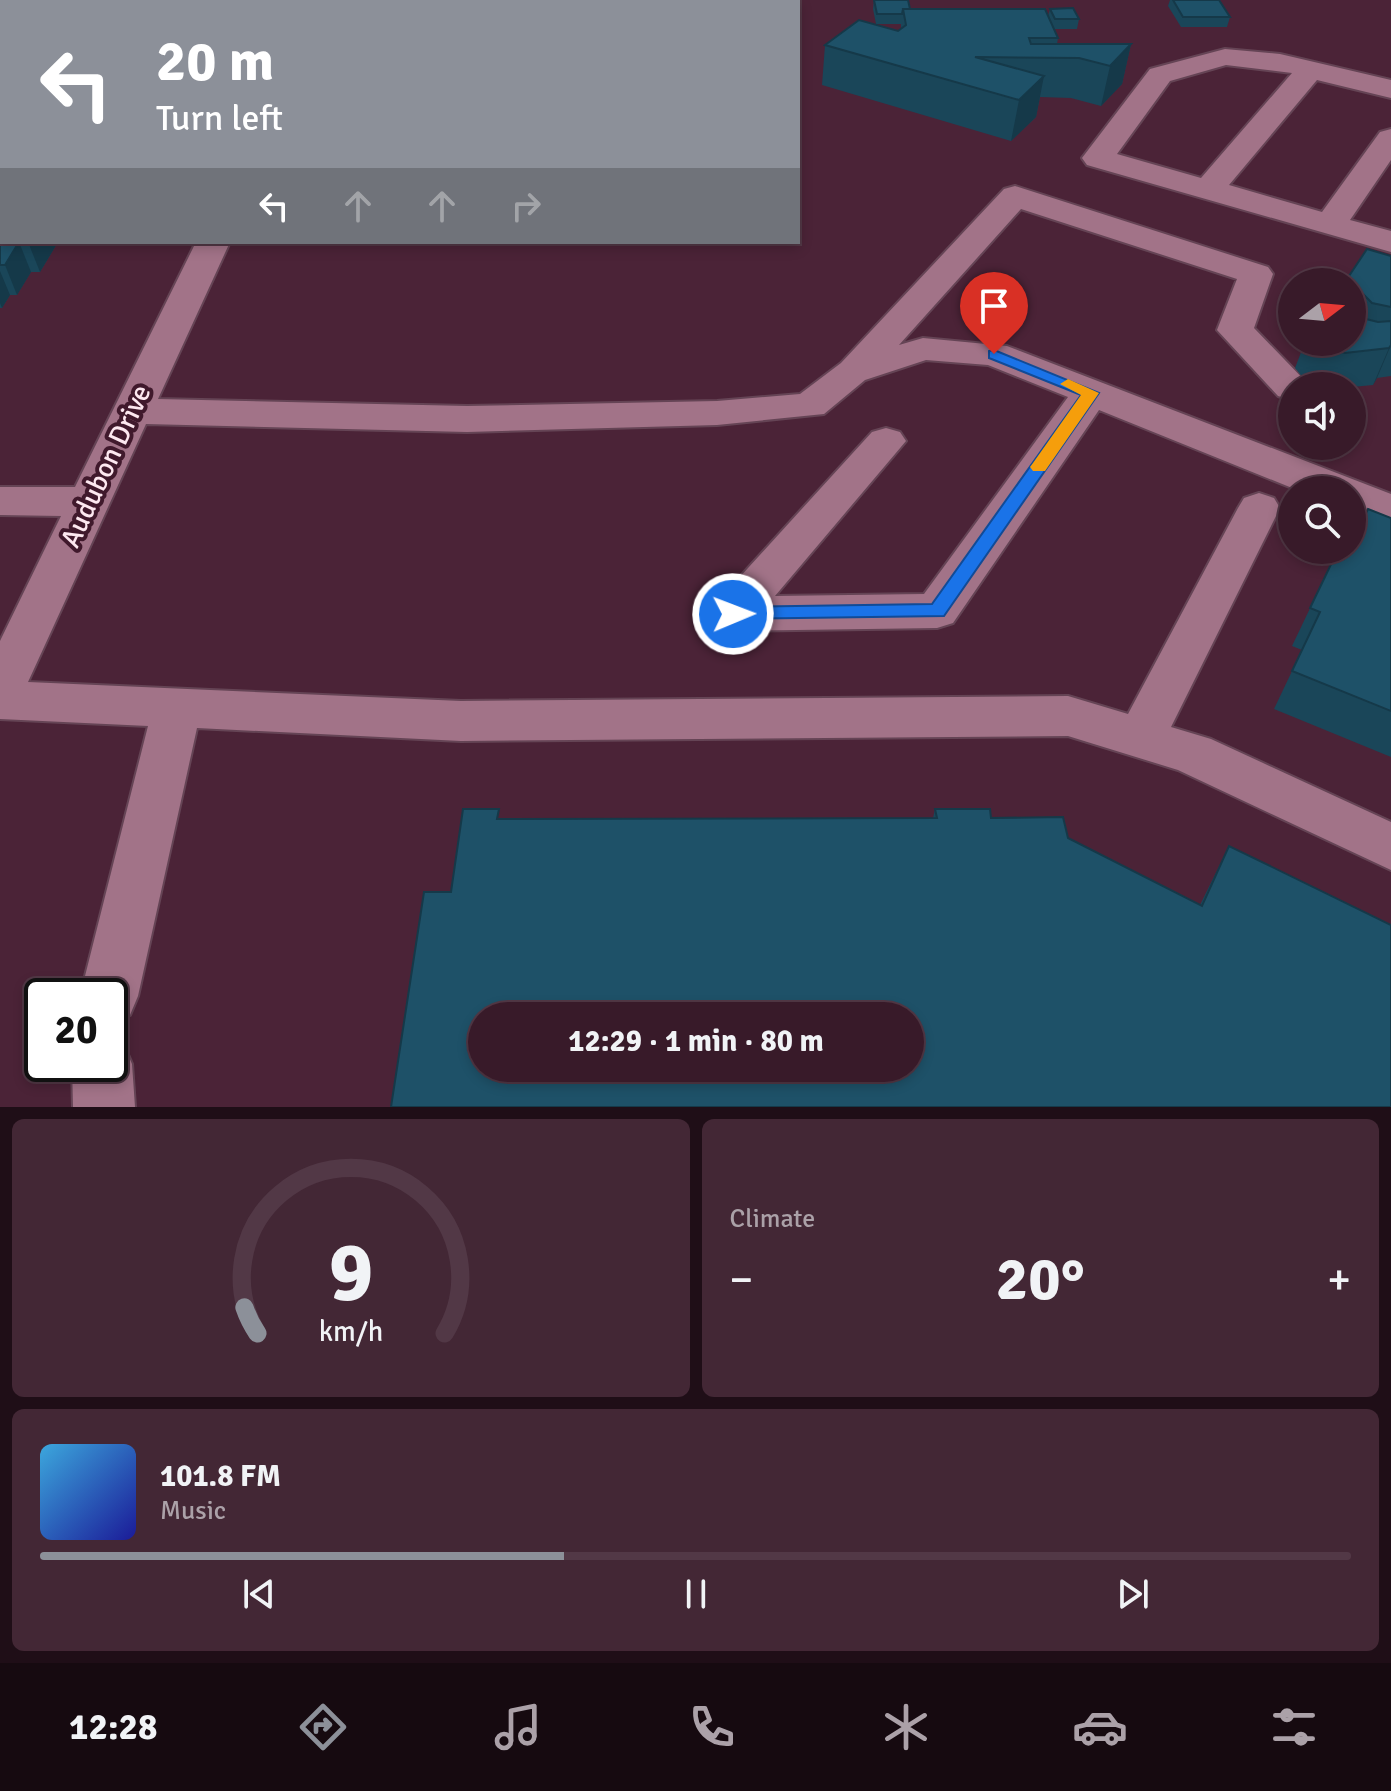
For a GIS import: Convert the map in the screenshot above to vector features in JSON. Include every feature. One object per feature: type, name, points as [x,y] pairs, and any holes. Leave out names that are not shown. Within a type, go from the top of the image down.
[{"type":"street","points":[[1391,89],[1280,62],[1225,57],[1160,75],[1098,158],[1391,242]]},
{"type":"street","points":[[1208,190],[1311,69]]},
{"type":"street","points":[[1330,225],[1391,138]]},
{"type":"street","points":[[131,411],[467,419],[717,413],[810,405],[852,372],[1015,196],[1256,274],[1235,330],[1278,374]]},
{"type":"street","name":"Audubon Drive","points":[[0,690],[212,244]]},
{"type":"street","points":[[852,372],[923,349],[994,354],[1091,393],[1317,471]]},
{"type":"street","points":[[886,441],[733,614],[937,611],[1091,393]]},
{"type":"street","points":[[0,501],[88,502]]},
{"type":"street","points":[[1366,501],[1391,510]]},
{"type":"street","points":[[1140,738],[1259,508]]},
{"type":"street","points":[[0,700],[461,721],[1068,716],[1193,754],[1391,847]]},
{"type":"street","points":[[113,978],[177,708]]},
{"type":"street","points":[[103,1082],[104,1107]]},
{"type":"building","points":[[874,0],[908,0],[910,9],[903,9],[902,14],[877,14]]},
{"type":"building","points":[[1173,0],[1219,0],[1230,17],[1183,17]]},
{"type":"building","points":[[1073,8],[1079,19],[1055,19],[1050,9]]},
{"type":"building","points":[[903,9],[1045,9],[1058,38],[1029,38],[1031,44],[1131,44],[1110,66],[1079,58],[975,57],[1044,76],[1019,100],[825,45],[859,20],[898,31],[906,25]]},
{"type":"building","points":[[0,244],[18,244],[5,265],[0,265]]},
{"type":"building","points":[[1367,249],[1391,256],[1391,307],[1372,303],[1366,297],[1366,268],[1354,268]]},
{"type":"building","points":[[1366,319],[1391,321],[1389,348],[1366,351]]},
{"type":"building","points":[[1368,509],[1391,518],[1391,711],[1292,671],[1320,612],[1310,608],[1331,564],[1366,564]]},
{"type":"building","points":[[463,809],[499,809],[497,819],[937,818],[935,809],[990,809],[991,818],[1063,817],[1068,838],[1202,906],[1229,846],[1391,925],[1391,1107],[391,1107],[424,892],[451,892]]},
{"type":"slow traffic","points":[[1039,467],[1091,393],[1068,384]]},
{"type":"route","points":[[733,614],[937,611],[1091,393],[994,354]]}]
